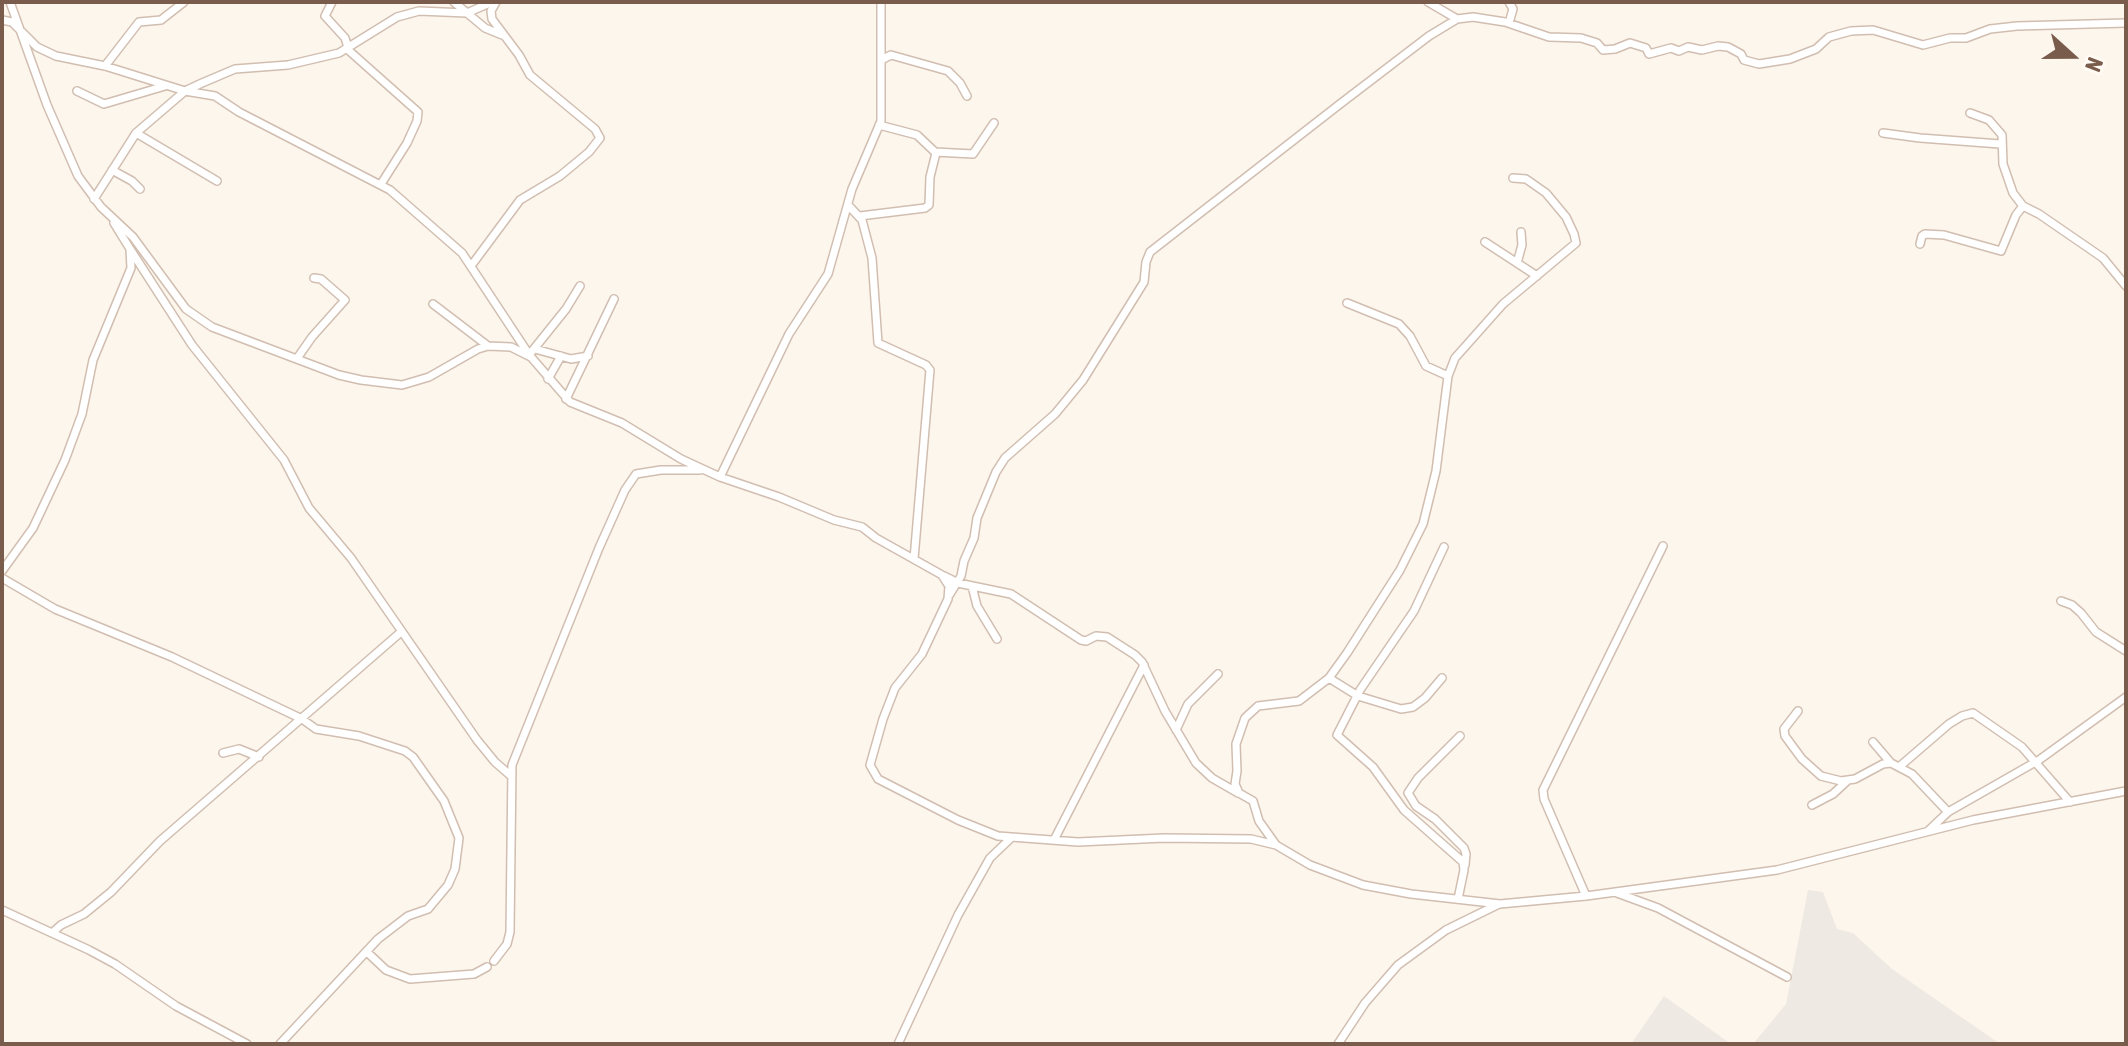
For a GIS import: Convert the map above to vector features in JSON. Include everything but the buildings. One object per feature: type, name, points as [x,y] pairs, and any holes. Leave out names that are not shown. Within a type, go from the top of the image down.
[{"type":"street","points":[[10,2],[70,163],[94,199],[133,237],[186,309],[203,322],[226,334],[348,377],[402,385],[429,377],[488,346],[511,347],[532,354],[571,359],[588,356]]},
{"type":"street","points":[[105,66],[139,22],[161,20],[184,2]]},
{"type":"street","points":[[332,2],[325,16],[345,38],[347,48],[418,112],[407,143],[381,184]]},
{"type":"street","points":[[419,11],[428,2]]},
{"type":"street","points":[[454,2],[485,28],[504,36]]},
{"type":"street","points":[[94,199],[136,133],[185,91],[235,69],[303,63],[339,53],[397,17],[419,11],[467,13],[494,2],[492,19],[532,77],[595,129],[600,138],[589,152],[560,176],[520,200],[471,266]]},
{"type":"street","points":[[720,477],[789,334],[825,280],[839,243],[854,183],[879,125],[881,2]]},
{"type":"street","points":[[1428,2],[1457,19]]},
{"type":"street","points":[[1509,2],[1513,9],[1509,23]]},
{"type":"street","points":[[2126,23],[1998,28],[1966,38],[1950,38],[1923,45],[1873,30],[1851,31],[1829,37],[1816,49],[1790,59],[1755,64],[1744,60],[1741,54],[1728,47],[1702,50],[1671,48],[1648,54],[1646,48],[1630,43],[1603,50],[1597,43],[1581,38],[1549,37],[1509,23],[1473,17],[1457,19],[1429,36],[1150,252],[1144,282],[1083,380],[1055,414],[1008,454],[996,472],[977,518],[974,538],[958,583],[949,595],[922,654],[892,694],[870,768],[875,777],[888,785],[994,835],[1078,842],[1251,839],[1276,845],[1310,865],[1350,882],[1379,889],[1500,904],[1586,896],[1777,870],[1973,820],[2126,791]]},
{"type":"street","points":[[2,20],[12,22],[37,47],[56,56],[105,66],[185,91],[215,96],[239,112],[381,184],[448,239],[471,266],[548,379],[566,399],[622,423],[720,477],[834,520],[862,527],[876,538],[958,583],[1013,595],[1083,641],[1096,636],[1107,637],[1135,655],[1144,665],[1176,730],[1206,774],[1253,801],[1259,821],[1276,845]]},
{"type":"street","points":[[881,60],[891,55],[950,72],[967,96]]},
{"type":"street","points":[[77,91],[104,104],[167,86]]},
{"type":"street","points":[[1970,113],[1989,120],[2002,135],[2000,144],[2009,181],[2023,206],[2103,258],[2126,286]]},
{"type":"street","points":[[935,152],[973,154],[994,123]]},
{"type":"street","points":[[860,216],[928,207],[930,177],[937,155],[917,135],[879,125]]},
{"type":"street","points":[[136,133],[188,161],[217,181]]},
{"type":"street","points":[[1883,133],[2000,144]]},
{"type":"street","points":[[112,170],[140,189]]},
{"type":"street","points":[[1239,793],[1235,784],[1236,744],[1247,715],[1258,706],[1299,701],[1329,678],[1394,579],[1423,524],[1436,471],[1448,376],[1455,358],[1503,304],[1574,245],[1576,239],[1566,217],[1546,193],[1526,179],[1513,178]]},
{"type":"street","points":[[848,205],[860,216],[874,267],[878,341],[926,365],[930,370],[914,559]]},
{"type":"street","points":[[1920,244],[1925,234],[1944,235],[2001,251],[2023,206]]},
{"type":"street","points":[[111,218],[192,345],[284,460],[309,508],[351,558],[477,740],[510,775]]},
{"type":"street","points":[[1517,263],[1522,245],[1521,232]]},
{"type":"street","points":[[1485,242],[1537,276]]},
{"type":"street","points":[[2,571],[33,528],[75,436],[91,368],[131,268],[130,249]]},
{"type":"street","points":[[298,357],[345,300],[321,279],[314,278]]},
{"type":"street","points":[[532,354],[580,286]]},
{"type":"street","points":[[566,399],[614,299]]},
{"type":"street","points":[[1347,303],[1399,324],[1410,336],[1426,366],[1448,376]]},
{"type":"street","points":[[433,304],[488,346]]},
{"type":"street","points":[[548,379],[561,356]]},
{"type":"street","points":[[494,961],[507,944],[510,932],[509,856],[513,796],[510,775],[515,754],[625,490],[636,474],[704,470]]},
{"type":"street","points":[[1586,896],[1544,799],[1543,790],[1663,546]]},
{"type":"street","points":[[1444,547],[1414,611],[1358,696],[1337,737],[1373,767],[1404,810],[1452,850],[1465,865]]},
{"type":"street","points":[[942,575],[949,586],[949,595]]},
{"type":"street","points":[[2,578],[55,609],[141,643],[320,730],[359,736],[411,754],[444,801],[458,833],[455,869],[442,893],[428,909],[414,913],[378,939],[280,1044]]},
{"type":"street","points":[[972,586],[977,606],[997,639]]},
{"type":"street","points":[[2061,601],[2072,605],[2096,632],[2126,651]]},
{"type":"street","points":[[52,933],[103,900],[160,841],[401,632]]},
{"type":"street","points":[[1054,840],[1144,665]]},
{"type":"street","points":[[1176,730],[1188,704],[1218,674]]},
{"type":"street","points":[[1329,678],[1358,696],[1382,705],[1407,709],[1430,694],[1442,678]]},
{"type":"street","points":[[1927,832],[1948,812],[2036,761],[2126,697]]},
{"type":"street","points":[[1798,711],[1784,729],[1788,742],[1821,776],[1830,780],[1849,780],[1895,765],[1949,724],[1973,713],[2022,747],[2070,802]]},
{"type":"street","points":[[1458,899],[1466,857],[1464,848],[1445,828],[1416,806],[1408,793],[1418,778],[1460,736]]},
{"type":"street","points":[[1873,742],[1895,765],[1912,774],[1948,812]]},
{"type":"street","points":[[223,753],[239,749],[259,757]]},
{"type":"street","points":[[1812,805],[1833,794],[1849,780]]},
{"type":"street","points":[[898,1044],[958,915],[990,858],[1013,837]]},
{"type":"street","points":[[1615,892],[1658,908],[1787,977]]},
{"type":"street","points":[[1338,1044],[1365,1003],[1398,965],[1446,930],[1500,904]]},
{"type":"street","points":[[2,910],[112,963],[176,1006],[247,1044]]},
{"type":"street","points":[[368,953],[386,970],[410,979],[474,974],[487,967]]},
{"type":"shaded area","points":[[1808,890],[1823,892],[1837,929],[1853,933],[1892,969],[2000,1044],[1753,1044],[1786,1004]]},
{"type":"shaded area","points":[[1664,996],[1731,1044],[1631,1044]]}]
